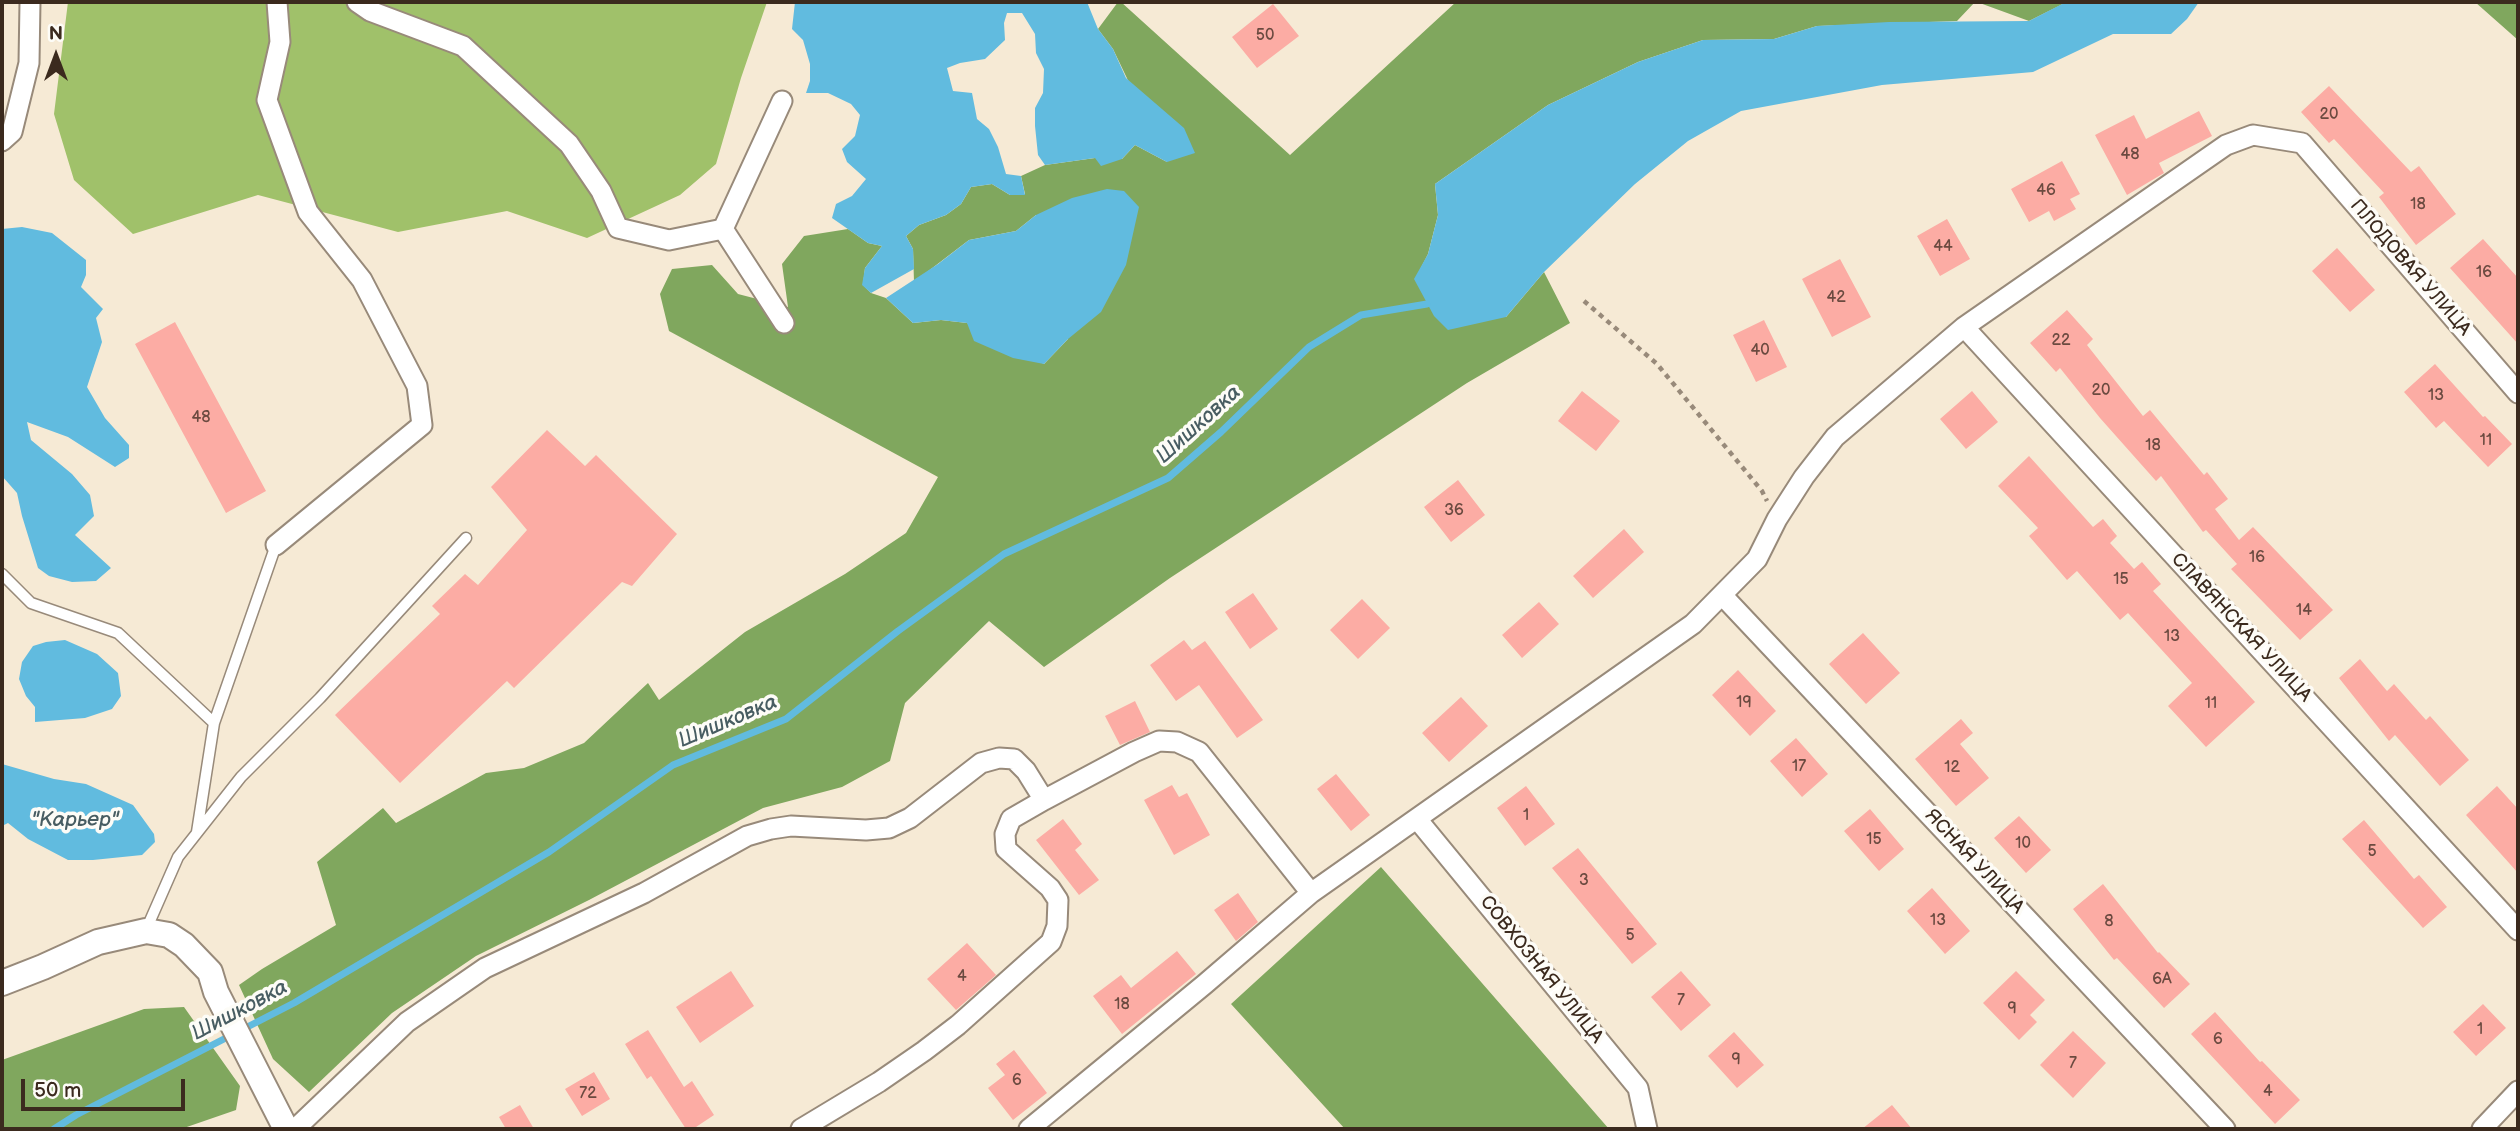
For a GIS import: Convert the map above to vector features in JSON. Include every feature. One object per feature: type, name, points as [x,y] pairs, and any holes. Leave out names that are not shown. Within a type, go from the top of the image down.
[{"type":"street","points":[[2,141],[12,132],[29,63],[30,2]]},
{"type":"street","points":[[276,545],[422,425],[417,386],[362,280],[308,212],[267,100],[280,42],[277,2]]},
{"type":"street","points":[[357,2],[370,11],[463,46],[569,144],[601,191],[618,228],[669,240],[723,229]]},
{"type":"street","points":[[723,229],[782,101]]},
{"type":"street","name":"ПЛОДОВАЯ УЛИЦА","points":[[1964,327],[2225,145],[2253,135],[2302,143],[2518,393]]},
{"type":"street","points":[[723,229],[784,323]]},
{"type":"street","points":[[1029,1129],[1311,893],[1693,624],[1757,559],[1777,519],[1804,477],[1835,438],[1964,327]]},
{"type":"street","name":"СЛАВЯНСКАЯ УЛИЦА","points":[[1964,327],[2518,930]]},
{"type":"street","name":"ЯСНАЯ УЛИЦА","points":[[1722,595],[2225,1129]]},
{"type":"street","points":[[801,1129],[924,1051],[958,1025],[1051,942],[1059,913],[1058,900],[1050,888],[1006,849],[1005,834],[1011,819],[1134,752],[1159,741],[1177,742],[1199,752],[1311,893]]},
{"type":"street","points":[[295,1129],[407,1022],[485,968],[644,893],[747,836],[791,826],[866,830],[890,828],[910,818],[981,763],[999,758],[1014,759],[1026,771],[1044,800]]},
{"type":"street","name":"СОВХОЗНАЯ УЛИЦА","points":[[1417,819],[1639,1088],[1647,1129]]},
{"type":"street","points":[[2,983],[98,942],[146,931],[169,935],[184,945],[210,972],[216,992],[286,1129]]},
{"type":"street","points":[[2482,1129],[2518,1091]]},
{"type":"lane","points":[[146,931],[178,857],[241,776],[320,698],[466,538]]},
{"type":"lane","points":[[197,832],[214,723],[276,545]]},
{"type":"lane","points":[[2,575],[31,603],[118,633],[214,723]]},
{"type":"path","points":[[1584,301],[1657,364],[1762,491],[1777,519]]},
{"type":"green space","points":[[68,2],[767,2],[716,164],[680,195],[587,238],[507,211],[398,232],[258,195],[133,234],[74,180],[54,114]]},
{"type":"green space","points":[[1118,2],[1290,155],[1456,2],[1975,2],[1957,21],[1817,26],[1774,39],[1703,40],[1638,62],[1548,105],[1435,184],[1438,215],[1428,254],[1415,280],[1506,317],[1544,272],[1570,323],[1467,383],[1170,578],[1044,667],[989,621],[905,703],[890,761],[842,787],[763,808],[476,956],[392,1013],[309,1092],[273,1059],[239,985],[336,925],[317,862],[383,808],[396,823],[486,773],[524,768],[584,743],[648,683],[659,700],[745,632],[845,574],[906,533],[938,477],[669,331],[660,294],[672,269],[712,265],[738,294],[788,307],[782,264],[804,236],[848,229],[868,243],[882,246],[865,268],[863,285],[871,293],[886,298],[913,323],[941,320],[967,323],[1044,364],[1068,339],[1036,215],[1016,231],[969,240],[914,282],[913,249],[906,236],[919,225],[946,215],[961,204],[971,187],[992,184],[1010,195],[1025,194],[1021,176],[1045,165],[1095,158],[1122,159],[1135,145],[1167,162],[1113,49],[1098,29]]},
{"type":"green space","points":[[1977,2],[2067,2],[2029,21]]},
{"type":"green space","points":[[2475,2],[2518,2],[2518,40]]},
{"type":"green space","points":[[1381,867],[1609,1129],[1345,1129],[1231,1004]]},
{"type":"green space","points":[[184,1007],[240,1086],[236,1110],[181,1129],[2,1129],[2,1060],[144,1009]]},
{"type":"water","points":[[795,2],[1087,2],[1098,29],[1113,49],[1126,78],[1184,128],[1195,153],[1167,162],[1135,145],[1122,159],[1101,166],[1095,158],[1045,165],[1038,155],[1035,126],[1035,108],[1043,93],[1044,69],[1036,53],[1035,34],[1022,13],[1007,13],[1004,23],[1005,40],[985,59],[947,68],[953,91],[972,93],[977,119],[989,129],[1006,174],[1021,176],[1025,195],[1010,195],[992,184],[971,187],[961,204],[946,215],[919,225],[906,236],[913,249],[914,269],[871,293],[862,285],[865,268],[882,246],[868,243],[832,218],[836,204],[852,196],[866,179],[847,162],[842,149],[855,136],[860,115],[851,104],[828,93],[806,93],[810,81],[810,64],[803,40],[792,29]]},
{"type":"water","points":[[2066,2],[2199,2],[2187,19],[2171,34],[2113,34],[2033,72],[1882,85],[1741,111],[1688,141],[1635,184],[1544,272],[1506,317],[1448,330],[1434,316],[1414,279],[1428,254],[1438,215],[1435,184],[1548,105],[1638,62],[1703,40],[1774,39],[1817,26],[1889,22],[2029,21]]},
{"type":"water","points":[[1107,189],[1124,191],[1139,207],[1126,265],[1101,312],[1068,339],[1044,364],[1013,358],[974,341],[967,323],[941,320],[913,323],[886,298],[969,240],[1016,231],[1036,215],[1072,198]]},
{"type":"water","points":[[22,227],[52,233],[86,260],[86,275],[81,287],[103,309],[96,318],[102,342],[87,387],[105,418],[129,445],[129,458],[115,467],[68,437],[27,422],[31,440],[72,474],[90,495],[94,516],[75,535],[111,568],[96,581],[72,582],[49,576],[38,568],[17,493],[2,476],[2,229]]},
{"type":"water","points":[[65,640],[97,654],[118,673],[121,696],[112,709],[85,718],[35,722],[35,707],[26,696],[19,679],[22,662],[33,646]]},
{"type":"water","name":"\"Карьер\"","points":[[2,764],[54,779],[86,784],[133,805],[154,834],[155,842],[142,855],[68,860],[28,839],[8,823],[2,826]]},
{"type":"building","points":[[1273,4],[1299,36],[1257,68],[1232,37]]},
{"type":"building","points":[[2329,86],[2411,172],[2419,166],[2456,214],[2416,245],[2379,197],[2384,193],[2334,139],[2329,143],[2301,112]]},
{"type":"building","points":[[2199,111],[2212,136],[2159,163],[2164,173],[2127,195],[2095,135],[2134,115],[2146,139]]},
{"type":"building","points":[[2062,161],[2080,194],[2070,199],[2076,209],[2054,221],[2049,211],[2029,222],[2011,189]]},
{"type":"building","points":[[1947,219],[1970,259],[1940,276],[1917,236]]},
{"type":"building","points":[[2483,239],[2518,278],[2518,344],[2450,268]]},
{"type":"building","points":[[2337,248],[2375,290],[2350,312],[2312,271]]},
{"type":"building","points":[[1840,259],[1871,317],[1832,337],[1802,279]]},
{"type":"building","points":[[2067,310],[2093,339],[2087,345],[2143,416],[2150,410],[2204,475],[2207,472],[2228,499],[2215,509],[2239,540],[2253,527],[2333,610],[2300,640],[2231,569],[2237,564],[2206,530],[2203,532],[2161,476],[2156,481],[2060,368],[2056,372],[2030,343]]},
{"type":"building","points":[[1764,320],[1787,367],[1756,382],[1733,335]]},
{"type":"building","points":[[175,322],[266,491],[226,513],[135,344]]},
{"type":"building","points":[[2435,364],[2483,417],[2512,444],[2488,467],[2444,421],[2436,428],[2404,392]]},
{"type":"building","points":[[1582,391],[1620,421],[1596,451],[1558,421]]},
{"type":"building","points":[[1972,391],[1998,422],[1966,449],[1940,419]]},
{"type":"building","points":[[547,430],[585,466],[596,455],[677,534],[632,586],[622,582],[514,688],[507,681],[400,783],[335,715],[440,614],[432,606],[465,574],[478,585],[527,530],[491,487]]},
{"type":"building","points":[[2029,456],[2093,527],[2103,519],[2117,536],[2110,543],[2134,569],[2142,562],[2161,584],[2153,591],[2255,702],[2206,747],[2168,706],[2192,683],[2128,613],[2120,620],[2077,571],[2067,580],[2029,536],[2038,528],[1998,486]]},
{"type":"building","points":[[1458,480],[1485,515],[1451,542],[1424,507]]},
{"type":"building","points":[[1624,529],[1644,552],[1593,598],[1573,576]]},
{"type":"building","points":[[1253,593],[1278,629],[1250,649],[1225,612]]},
{"type":"building","points":[[1362,599],[1390,628],[1358,659],[1330,630]]},
{"type":"building","points":[[1539,602],[1559,624],[1522,658],[1502,635]]},
{"type":"building","points":[[1863,633],[1900,673],[1866,704],[1829,664]]},
{"type":"building","points":[[1184,640],[1192,650],[1205,641],[1263,720],[1237,738],[1199,685],[1176,701],[1150,665]]},
{"type":"building","points":[[2360,659],[2387,691],[2394,684],[2426,720],[2430,716],[2469,760],[2440,786],[2395,735],[2389,741],[2339,678]]},
{"type":"building","points":[[1738,670],[1776,711],[1750,736],[1712,695]]},
{"type":"building","points":[[1461,697],[1488,726],[1449,762],[1422,733]]},
{"type":"building","points":[[1135,701],[1150,732],[1120,745],[1105,716]]},
{"type":"building","points":[[1961,719],[1973,733],[1960,744],[1989,778],[1956,806],[1915,759]]},
{"type":"building","points":[[1796,738],[1828,774],[1802,797],[1770,761]]},
{"type":"building","points":[[1336,774],[1370,815],[1351,831],[1317,789]]},
{"type":"building","points":[[1172,785],[1179,797],[1187,793],[1210,835],[1174,855],[1144,800]]},
{"type":"building","points":[[1526,786],[1555,824],[1525,846],[1497,808]]},
{"type":"building","points":[[2497,786],[2518,809],[2518,873],[2466,815]]},
{"type":"building","points":[[1870,809],[1904,849],[1879,871],[1844,831]]},
{"type":"building","points":[[2019,816],[2051,850],[2026,873],[1994,838]]},
{"type":"building","points":[[1063,819],[1082,844],[1075,850],[1099,880],[1079,895],[1036,840]]},
{"type":"building","points":[[2364,820],[2414,879],[2419,875],[2447,907],[2423,928],[2342,839]]},
{"type":"building","points":[[1578,848],[1657,944],[1632,964],[1552,868]]},
{"type":"building","points":[[2103,884],[2158,953],[2190,984],[2164,1008],[2117,958],[2114,960],[2073,909]]},
{"type":"building","points":[[1932,888],[1970,931],[1945,954],[1907,911]]},
{"type":"building","points":[[1238,893],[1258,922],[1236,941],[1214,910]]},
{"type":"building","points":[[967,943],[996,975],[956,1010],[927,979]]},
{"type":"building","points":[[1177,951],[1196,974],[1122,1034],[1093,996],[1121,975],[1131,988]]},
{"type":"building","points":[[731,971],[754,1006],[700,1043],[676,1007]]},
{"type":"building","points":[[1681,971],[1711,1005],[1681,1031],[1651,997]]},
{"type":"building","points":[[2016,971],[2045,1000],[2030,1015],[2037,1022],[2019,1040],[1983,1003]]},
{"type":"building","points":[[2483,1004],[2506,1028],[2476,1056],[2453,1032]]},
{"type":"building","points":[[2215,1012],[2260,1062],[2262,1061],[2300,1100],[2275,1124],[2191,1034]]},
{"type":"building","points":[[648,1030],[684,1087],[692,1081],[714,1115],[693,1129],[686,1129],[651,1076],[647,1079],[625,1044]]},
{"type":"building","points":[[2073,1031],[2106,1063],[2073,1098],[2040,1065]]},
{"type":"building","points":[[1734,1032],[1764,1065],[1737,1088],[1708,1056]]},
{"type":"building","points":[[1014,1050],[1047,1093],[1013,1120],[988,1088],[1005,1075],[996,1064]]},
{"type":"building","points":[[594,1072],[610,1099],[582,1116],[565,1089]]},
{"type":"building","points":[[520,1105],[534,1129],[506,1129],[499,1117]]},
{"type":"building","points":[[1892,1105],[1912,1129],[1862,1129]]},
{"type":"waterway","name":"Шишковка","points":[[54,1129],[76,1115],[294,1003],[549,852],[673,765],[786,719],[898,631],[1004,554],[1168,478],[1221,432],[1309,347],[1361,315],[1427,304]]}]
